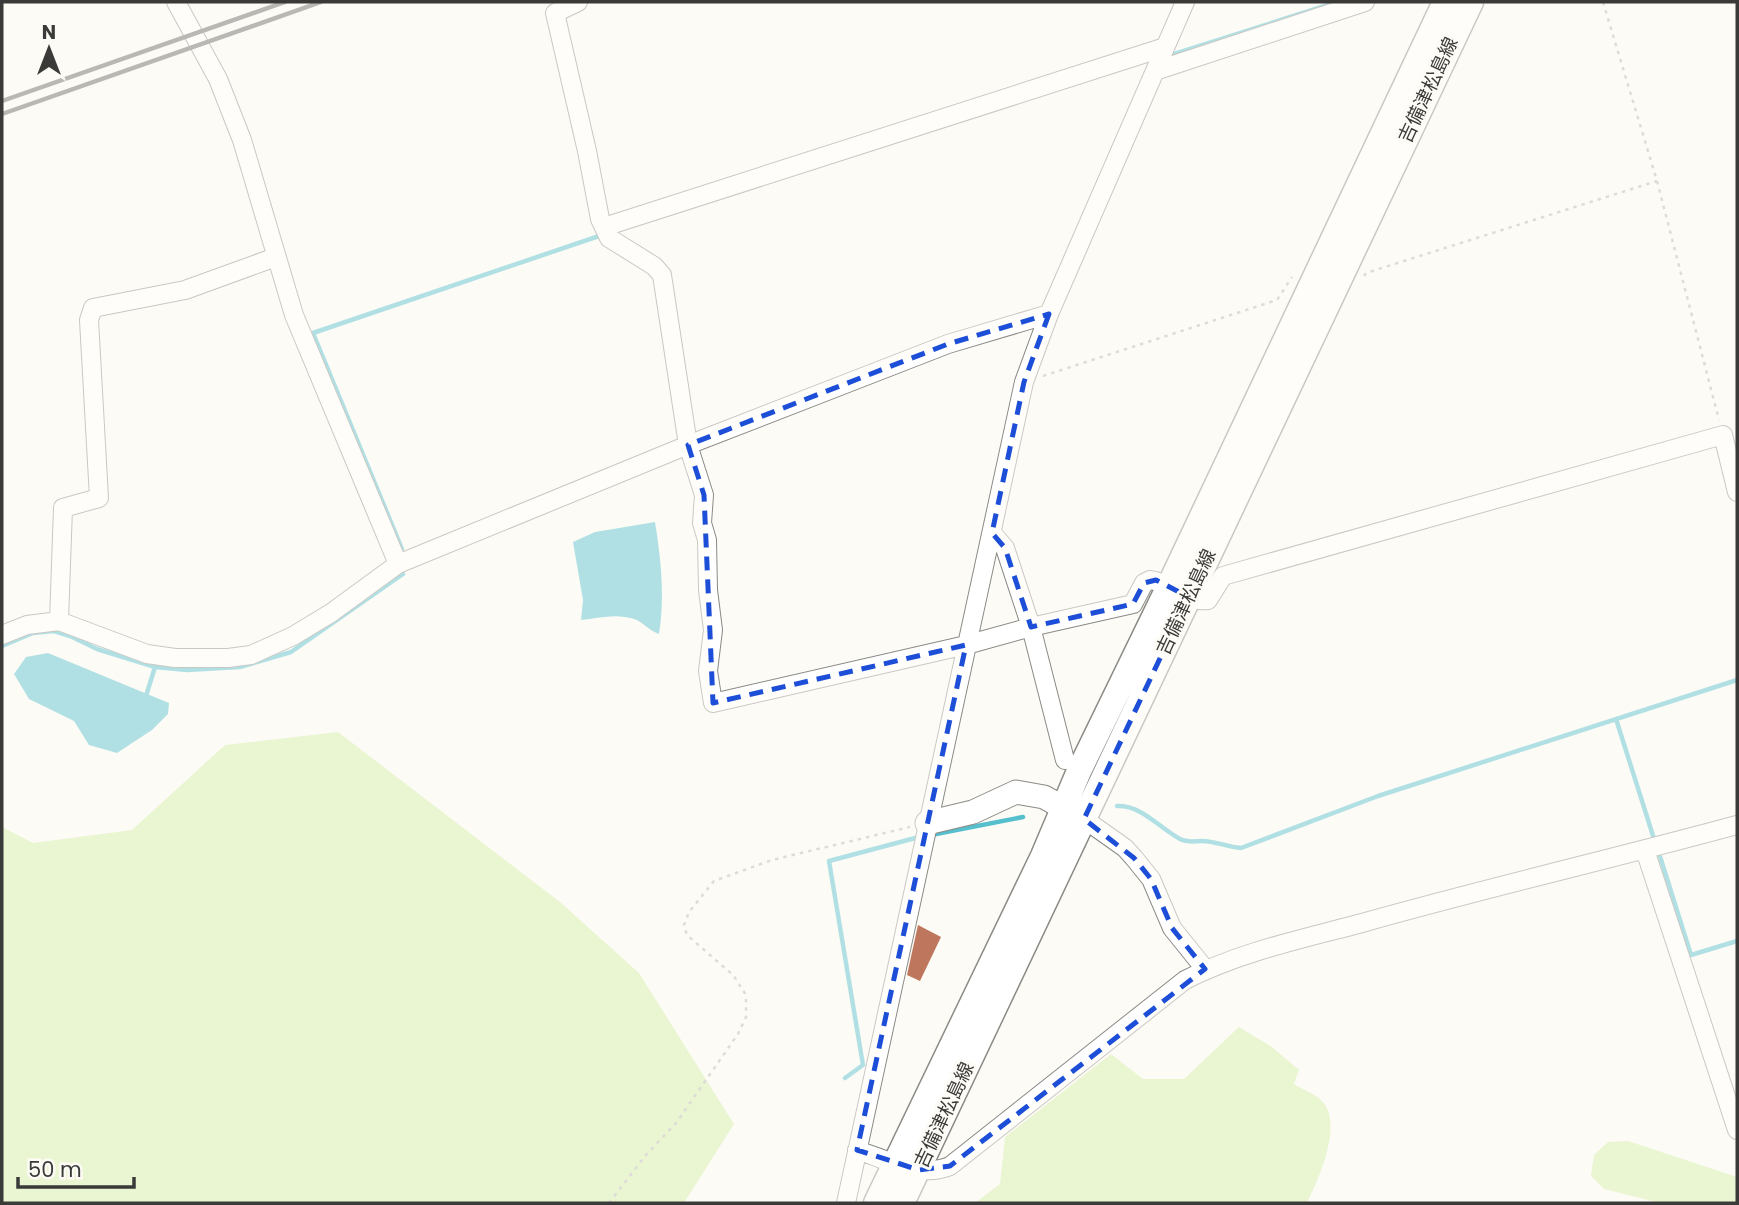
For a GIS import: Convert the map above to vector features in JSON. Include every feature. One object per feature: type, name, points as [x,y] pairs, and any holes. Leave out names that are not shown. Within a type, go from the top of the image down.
[{"type":"main road","name":"吉備津松島線","points":[[1179,591],[1314,280],[1445,2]]},
{"type":"main road","name":"吉備津松島線","points":[[876,1203],[907,1166],[1179,591],[1471,2]]},
{"type":"main road","name":"吉備津松島線","points":[[902,1203],[907,1166]]},
{"type":"street","points":[[176,2],[218,79],[242,141],[294,315],[398,564]]},
{"type":"street","points":[[578,2],[555,13],[600,219],[606,232],[654,266],[662,275],[688,445],[704,495],[702,523],[707,540],[708,590],[713,629],[708,671],[713,703],[1133,604],[1144,583],[1150,580],[1201,601],[1208,600],[1223,576],[1723,435],[1737,492]]},
{"type":"street","points":[[846,1203],[1024,382],[1049,314],[1185,2]]},
{"type":"street","points":[[606,232],[1161,58],[1365,2]]},
{"type":"street","points":[[59,621],[63,508],[99,498],[89,320],[93,308],[185,290],[276,257]]},
{"type":"street","points":[[2,635],[27,625],[59,621],[147,654],[175,658],[251,655],[293,636],[331,613],[398,564],[688,445],[948,344],[1049,314]]},
{"type":"street","points":[[992,533],[1005,548],[1031,627],[1065,760]]},
{"type":"street","points":[[925,831],[1016,792],[1044,797],[1074,813],[1125,848],[1151,879],[1172,928],[1205,969]]},
{"type":"street","points":[[857,1150],[907,1166],[937,1171],[950,1166],[1185,980],[1205,969],[1388,915],[1737,825]]},
{"type":"street","points":[[1653,848],[1737,1130]]},
{"type":"path","points":[[1603,2],[1657,181],[1723,435]]},
{"type":"path","points":[[1362,280],[1366,273],[1657,181]]},
{"type":"path","points":[[1024,382],[1277,300],[1291,278],[1297,274],[1303,273],[1314,280]]},
{"type":"path","points":[[609,1203],[645,1156],[676,1123],[738,1034],[746,1017],[746,995],[733,975],[687,935],[684,925],[690,912],[714,881],[772,860],[925,831]]},
{"type":"highlighted area","points":[[1049,314],[1024,382],[992,533],[1005,548],[1031,627],[1133,604],[1144,583],[1156,580],[1189,597],[1084,819],[1134,858],[1151,879],[1172,928],[1205,969],[950,1166],[919,1170],[857,1150],[966,645],[713,703],[704,495],[688,445],[948,344]]},
{"type":"green space","points":[[338,732],[560,902],[639,973],[734,1124],[684,1203],[2,1203],[2,827],[33,843],[132,830],[225,745]]},
{"type":"green space","points":[[1239,1027],[1272,1047],[1299,1070],[1294,1084],[1319,1098],[1328,1111],[1330,1137],[1327,1152],[1307,1203],[975,1203],[1000,1184],[1005,1137],[1111,1054],[1143,1079],[1184,1079]]},
{"type":"green space","points":[[1628,1141],[1737,1177],[1737,1203],[1660,1203],[1604,1189],[1591,1176],[1594,1155],[1608,1142]]},
{"type":"water","points":[[655,522],[662,578],[659,634],[628,617],[608,616],[581,620],[583,600],[573,542],[595,532]]},
{"type":"water","points":[[48,653],[169,703],[168,714],[152,730],[117,753],[89,745],[74,721],[29,699],[14,674],[26,657]]},
{"type":"building","points":[[918,925],[941,937],[920,981],[907,975]]},
{"type":"waterway","points":[[1168,56],[1337,2]]},
{"type":"waterway","points":[[402,549],[313,333],[602,235]]},
{"type":"waterway","points":[[2,646],[33,633],[54,631],[97,649],[155,667],[187,670],[240,667],[291,652],[403,574]]},
{"type":"waterway","points":[[146,696],[155,667]]},
{"type":"waterway","points":[[1117,806],[1142,813],[1183,840],[1207,841],[1241,848],[1378,796],[1737,680]]},
{"type":"waterway","points":[[1616,719],[1655,842]]},
{"type":"waterway","points":[[931,835],[1023,817]]},
{"type":"waterway","points":[[845,1078],[863,1065],[829,861],[919,837]]},
{"type":"waterway","points":[[1658,850],[1691,955],[1737,941]]},
{"type":"railway","points":[[2,101],[285,2]]},
{"type":"railway","points":[[2,114],[321,2]]}]
